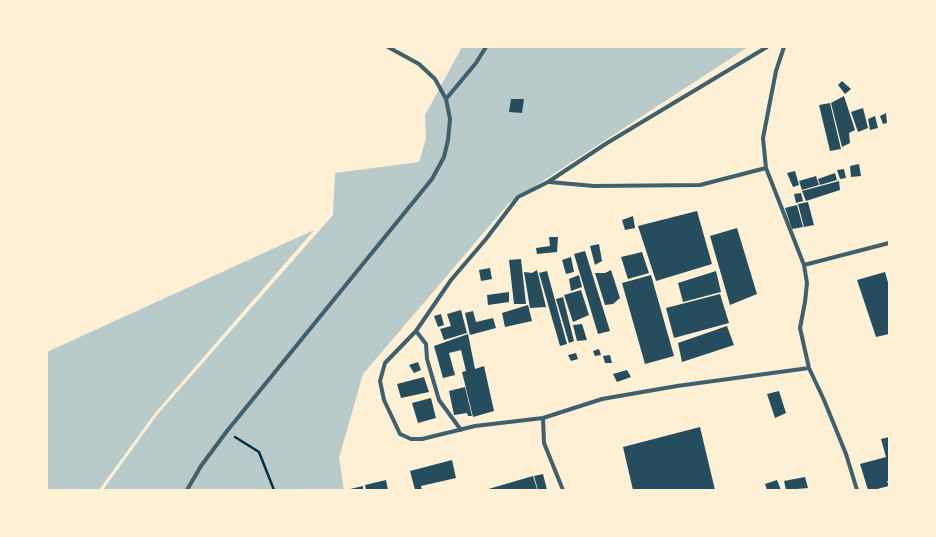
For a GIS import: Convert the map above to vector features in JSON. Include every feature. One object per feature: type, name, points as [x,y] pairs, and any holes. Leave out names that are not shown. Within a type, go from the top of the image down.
[{"type":"street","points":[[187,490],[201,466],[227,431],[432,179],[444,157],[448,140],[450,119],[446,99],[435,79],[424,69],[402,54],[388,47]]},
{"type":"street","points":[[446,99],[476,63],[486,47]]},
{"type":"street","points":[[767,47],[607,143],[548,182],[518,197],[486,240],[452,280],[416,331],[385,363],[380,381],[384,400],[400,434],[411,439],[422,439],[475,426],[543,418],[602,399],[677,386],[809,368]]},
{"type":"street","points":[[784,47],[776,71],[763,138],[766,168],[804,265],[807,283],[800,328],[809,368],[846,454],[857,490]]},
{"type":"street","points":[[548,182],[594,186],[700,186],[766,168]]},
{"type":"street","points":[[804,265],[889,243]]},
{"type":"street","points":[[416,331],[426,344],[427,360],[439,400],[462,430]]},
{"type":"street","points":[[543,418],[544,443],[563,490]]},
{"type":"path","points":[[227,431],[259,452],[274,490]]},
{"type":"shaded area","points":[[462,47],[748,47],[509,203],[363,374],[339,458],[344,490],[103,490],[157,415],[333,215],[335,173],[419,162],[426,139],[425,115]]},
{"type":"shaded area","points":[[314,230],[155,413],[99,490],[47,490],[47,352]]},
{"type":"building","points":[[842,81],[851,89],[845,94],[838,85]]},
{"type":"building","points":[[844,96],[855,130],[849,133],[850,143],[842,147],[831,103]]},
{"type":"building","points":[[511,99],[524,99],[522,113],[509,112]]},
{"type":"building","points":[[830,103],[841,149],[830,151],[819,105]]},
{"type":"building","points":[[863,108],[868,128],[858,132],[851,112]]},
{"type":"building","points":[[886,113],[887,123],[883,124],[880,116]]},
{"type":"building","points":[[875,116],[878,128],[870,130],[868,119]]},
{"type":"building","points":[[859,164],[861,176],[851,177],[850,166]]},
{"type":"building","points":[[844,169],[846,178],[840,179],[837,170]]},
{"type":"building","points":[[795,171],[799,185],[793,187],[787,173]]},
{"type":"building","points":[[835,173],[837,180],[820,185],[818,179]]},
{"type":"building","points":[[816,176],[819,185],[802,190],[799,181]]},
{"type":"building","points":[[839,181],[840,190],[806,201],[802,191]]},
{"type":"building","points":[[801,193],[803,201],[796,203],[794,194]]},
{"type":"building","points":[[808,202],[814,225],[804,227],[798,204]]},
{"type":"building","points":[[797,205],[803,227],[792,229],[785,208]]},
{"type":"building","points":[[697,211],[712,264],[656,281],[638,226]]},
{"type":"building","points":[[633,216],[635,228],[625,230],[622,220]]},
{"type":"building","points":[[737,228],[757,294],[730,305],[710,236]]},
{"type":"building","points":[[549,237],[558,237],[557,252],[537,254],[536,248],[550,246]]},
{"type":"building","points":[[599,244],[602,261],[595,265],[590,246]]},
{"type":"building","points":[[585,251],[610,331],[598,334],[574,254]]},
{"type":"building","points":[[642,252],[649,273],[628,279],[621,257]]},
{"type":"building","points":[[571,257],[574,272],[566,274],[562,260]]},
{"type":"building","points":[[521,259],[526,304],[514,304],[509,260]]},
{"type":"building","points":[[490,268],[492,279],[481,281],[479,270]]},
{"type":"building","points":[[537,270],[546,307],[530,308],[524,272],[532,273]]},
{"type":"building","points":[[611,270],[620,298],[613,304],[605,305],[595,273],[605,273]]},
{"type":"building","points":[[547,271],[567,344],[560,346],[539,273]]},
{"type":"building","points":[[716,271],[721,292],[683,302],[678,283]]},
{"type":"building","points":[[885,272],[889,286],[889,334],[876,337],[857,280]]},
{"type":"building","points":[[579,275],[582,287],[571,291],[569,279]]},
{"type":"building","points":[[651,275],[674,356],[645,364],[622,283]]},
{"type":"building","points":[[581,290],[589,315],[573,322],[564,295]]},
{"type":"building","points":[[509,292],[509,302],[488,305],[487,295]]},
{"type":"building","points":[[720,294],[729,323],[674,338],[666,308]]},
{"type":"building","points":[[563,297],[574,341],[569,343],[556,299]]},
{"type":"building","points":[[528,305],[532,321],[505,327],[502,313]]},
{"type":"building","points":[[461,310],[467,333],[444,340],[440,329],[451,326],[447,314]]},
{"type":"building","points":[[473,311],[476,322],[493,318],[496,328],[470,335],[465,313]]},
{"type":"building","points":[[441,314],[444,325],[438,327],[434,316]]},
{"type":"building","points":[[582,324],[587,340],[577,341],[573,325]]},
{"type":"building","points":[[727,326],[734,345],[682,362],[678,343]]},
{"type":"building","points":[[468,334],[475,369],[484,366],[494,411],[473,417],[462,372],[466,371],[461,350],[449,353],[455,375],[443,378],[434,346]]},
{"type":"building","points":[[599,349],[601,355],[595,356],[593,351]]},
{"type":"building","points":[[576,353],[578,359],[571,361],[568,355]]},
{"type":"building","points":[[610,355],[612,363],[605,363],[603,356]]},
{"type":"building","points":[[418,362],[421,370],[414,373],[409,365]]},
{"type":"building","points":[[627,370],[631,377],[617,382],[613,374]]},
{"type":"building","points":[[424,377],[429,392],[401,398],[397,384]]},
{"type":"building","points":[[465,387],[472,416],[468,416],[467,413],[454,415],[449,391]]},
{"type":"building","points":[[779,391],[786,413],[775,418],[767,394]]},
{"type":"building","points":[[431,398],[436,418],[418,423],[412,403]]},
{"type":"building","points":[[700,427],[715,490],[633,490],[623,447]]},
{"type":"building","points":[[889,437],[889,481],[887,481],[889,486],[868,490],[860,464],[886,457],[881,439]]},
{"type":"building","points":[[452,460],[456,478],[421,486],[422,490],[415,490],[410,471]]},
{"type":"building","points":[[543,474],[547,490],[538,490],[534,476]]},
{"type":"building","points":[[533,476],[537,489],[485,490]]},
{"type":"building","points":[[805,477],[808,488],[786,490],[784,481]]},
{"type":"building","points":[[386,480],[388,490],[366,490],[365,485]]},
{"type":"building","points":[[777,480],[781,490],[767,490],[765,484]]},
{"type":"building","points":[[363,486],[363,490],[350,490],[350,489]]}]
